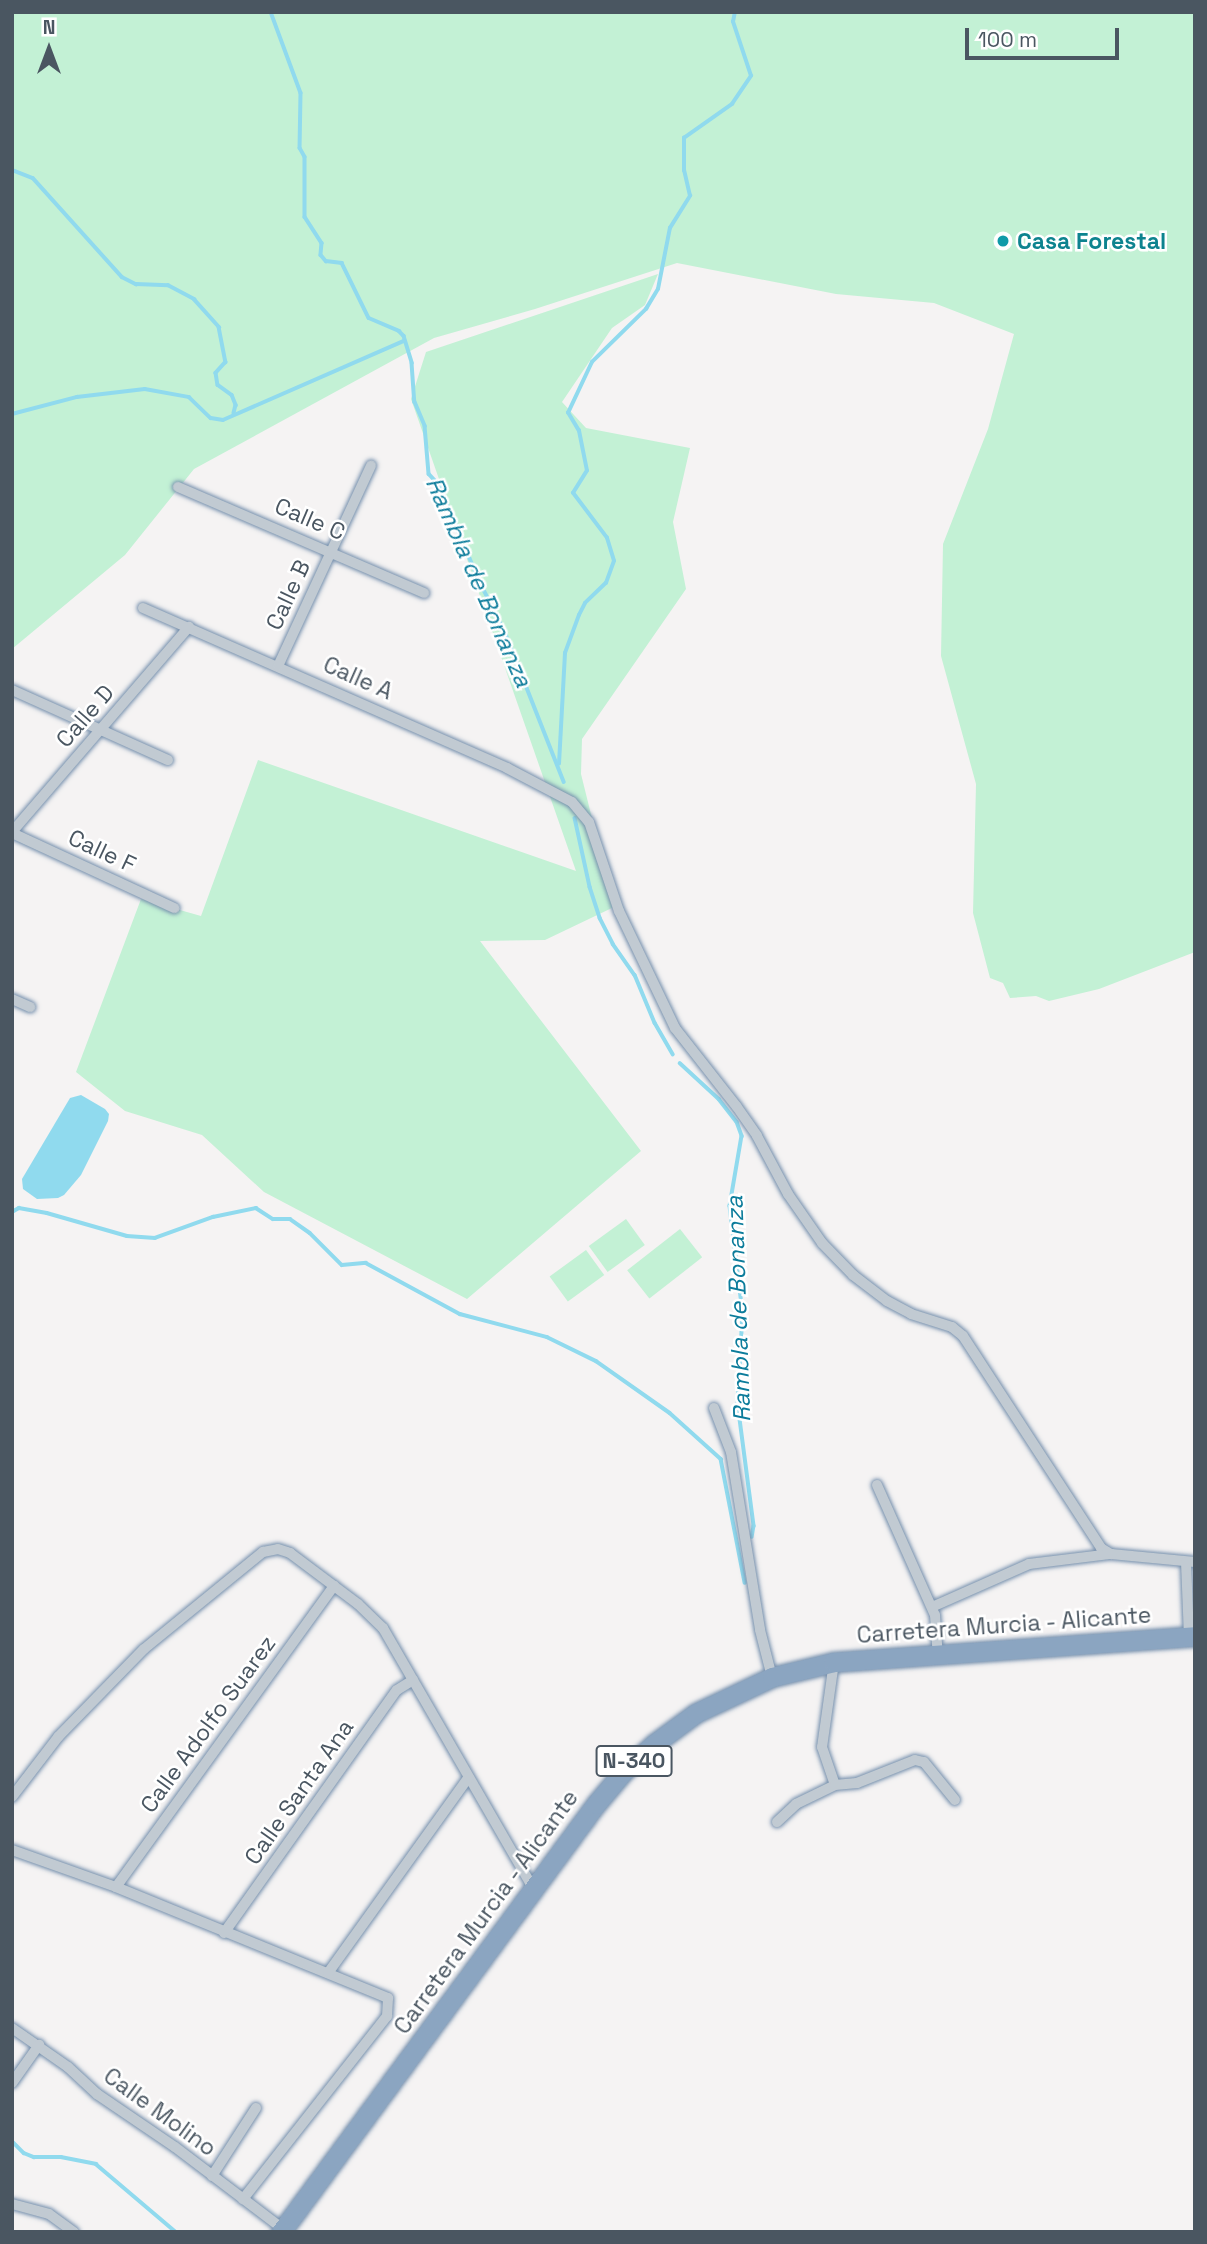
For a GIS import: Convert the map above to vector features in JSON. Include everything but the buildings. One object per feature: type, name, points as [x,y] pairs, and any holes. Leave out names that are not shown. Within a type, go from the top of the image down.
[{"type":"highway","name":"Carretera Murcia - Alicante","points":[[282,2230],[533,1888],[622,1772],[654,1744],[717,1701],[772,1677],[834,1662],[1192,1636]]},
{"type":"street","name":"Calle B","points":[[278,666],[371,466]]},
{"type":"street","name":"Calle C","points":[[178,487],[332,551],[424,593]]},
{"type":"street","name":"Calle A","points":[[143,608],[278,666],[554,791],[572,802],[589,822],[619,911],[675,1028],[757,1136],[805,1221],[842,1264],[869,1289],[911,1314],[952,1327],[963,1336],[1093,1538],[1111,1554]]},
{"type":"street","name":"Calle D","points":[[12,832],[190,627]]},
{"type":"street","points":[[12,690],[168,760]]},
{"type":"street","name":"Calle F","points":[[12,832],[174,908]]},
{"type":"street","points":[[12,999],[30,1007]]},
{"type":"street","points":[[714,1408],[731,1452],[760,1630],[772,1677]]},
{"type":"street","points":[[877,1485],[932,1607],[938,1654]]},
{"type":"street","points":[[12,1797],[58,1737],[144,1649],[263,1552],[278,1549],[290,1553],[334,1586],[383,1628],[533,1888]]},
{"type":"street","points":[[932,1607],[1029,1563],[1111,1554],[1190,1562],[1192,1636]]},
{"type":"street","name":"Calle Adolfo Suarez","points":[[116,1887],[334,1586]]},
{"type":"street","points":[[834,1662],[822,1747],[835,1786]]},
{"type":"street","name":"Calle Santa Ana","points":[[224,1933],[397,1690],[413,1680]]},
{"type":"street","points":[[777,1822],[796,1804],[835,1786],[858,1783],[920,1760],[955,1800]]},
{"type":"street","points":[[328,1973],[468,1777]]},
{"type":"street","points":[[12,1850],[116,1887],[388,1998],[387,2016],[243,2199]]},
{"type":"street","name":"Calle Molino","points":[[12,2028],[39,2045],[97,2094],[175,2147],[282,2230]]},
{"type":"street","points":[[12,2083],[39,2045]]},
{"type":"street","points":[[212,2176],[256,2108]]},
{"type":"street","points":[[12,2204],[49,2214],[74,2232]]},
{"type":"green space","points":[[12,12],[1195,12],[1195,952],[1099,989],[1049,1001],[1036,996],[1010,998],[1003,983],[990,978],[973,913],[976,784],[941,656],[943,544],[988,429],[1014,334],[934,303],[836,294],[677,263],[434,338],[194,469],[125,555],[12,649]]},
{"type":"green space","points":[[658,274],[645,305],[612,328],[562,402],[586,428],[690,448],[673,522],[686,589],[582,739],[581,774],[614,907],[545,940],[480,941],[641,1151],[467,1299],[264,1192],[202,1135],[125,1111],[76,1072],[141,899],[201,916],[258,760],[576,871],[411,399],[426,352]]},
{"type":"green space","points":[[626,1219],[645,1245],[608,1272],[589,1246]]},
{"type":"green space","points":[[680,1229],[702,1257],[649,1299],[627,1270]]},
{"type":"green space","points":[[586,1250],[604,1275],[568,1302],[550,1276]]},
{"type":"water","points":[[81,1095],[105,1109],[109,1114],[108,1121],[81,1175],[64,1195],[37,1199],[23,1189],[22,1179],[70,1098]]},
{"type":"waterway","name":"Rambla de Bonanza","points":[[271,12],[301,93],[300,148],[305,157],[305,217],[322,243],[321,255],[326,261],[342,263],[369,318],[399,331],[404,336],[412,363],[415,402],[425,426],[429,474],[440,486],[479,580],[505,632],[564,782]]},
{"type":"waterway","points":[[559,764],[565,653],[585,603],[606,583],[614,561],[607,538],[573,493],[587,471],[579,431],[568,413],[592,362],[646,309],[658,289],[670,228],[690,196],[684,171],[684,138],[732,104],[751,76],[733,22],[735,12]]},
{"type":"waterway","points":[[12,170],[33,178],[122,277],[136,284],[168,285],[194,299],[219,327],[226,362],[216,373],[218,385],[232,395],[236,405],[234,413]]},
{"type":"waterway","points":[[12,414],[77,397],[145,389],[189,397],[211,418],[223,420],[404,341]]},
{"type":"waterway","name":"Rambla de Bonanza","points":[[575,818],[590,887],[600,918],[613,944],[635,975],[655,1023],[673,1054]]},
{"type":"waterway","name":"Rambla de Bonanza","points":[[680,1063],[719,1099],[737,1122],[742,1136],[730,1206],[743,1313],[738,1404],[754,1526],[752,1537]]},
{"type":"waterway","points":[[12,1212],[19,1208],[47,1213],[127,1236],[155,1238],[213,1217],[256,1208],[273,1219],[290,1219],[310,1233],[342,1265],[366,1263],[460,1314],[547,1337],[596,1361],[670,1413],[721,1459],[745,1583]]},
{"type":"waterway","points":[[12,2141],[24,2153],[34,2157],[61,2157],[96,2164],[176,2232]]},
{"type":"place","name":"Casa Forestal","points":[[1003,241]]}]
